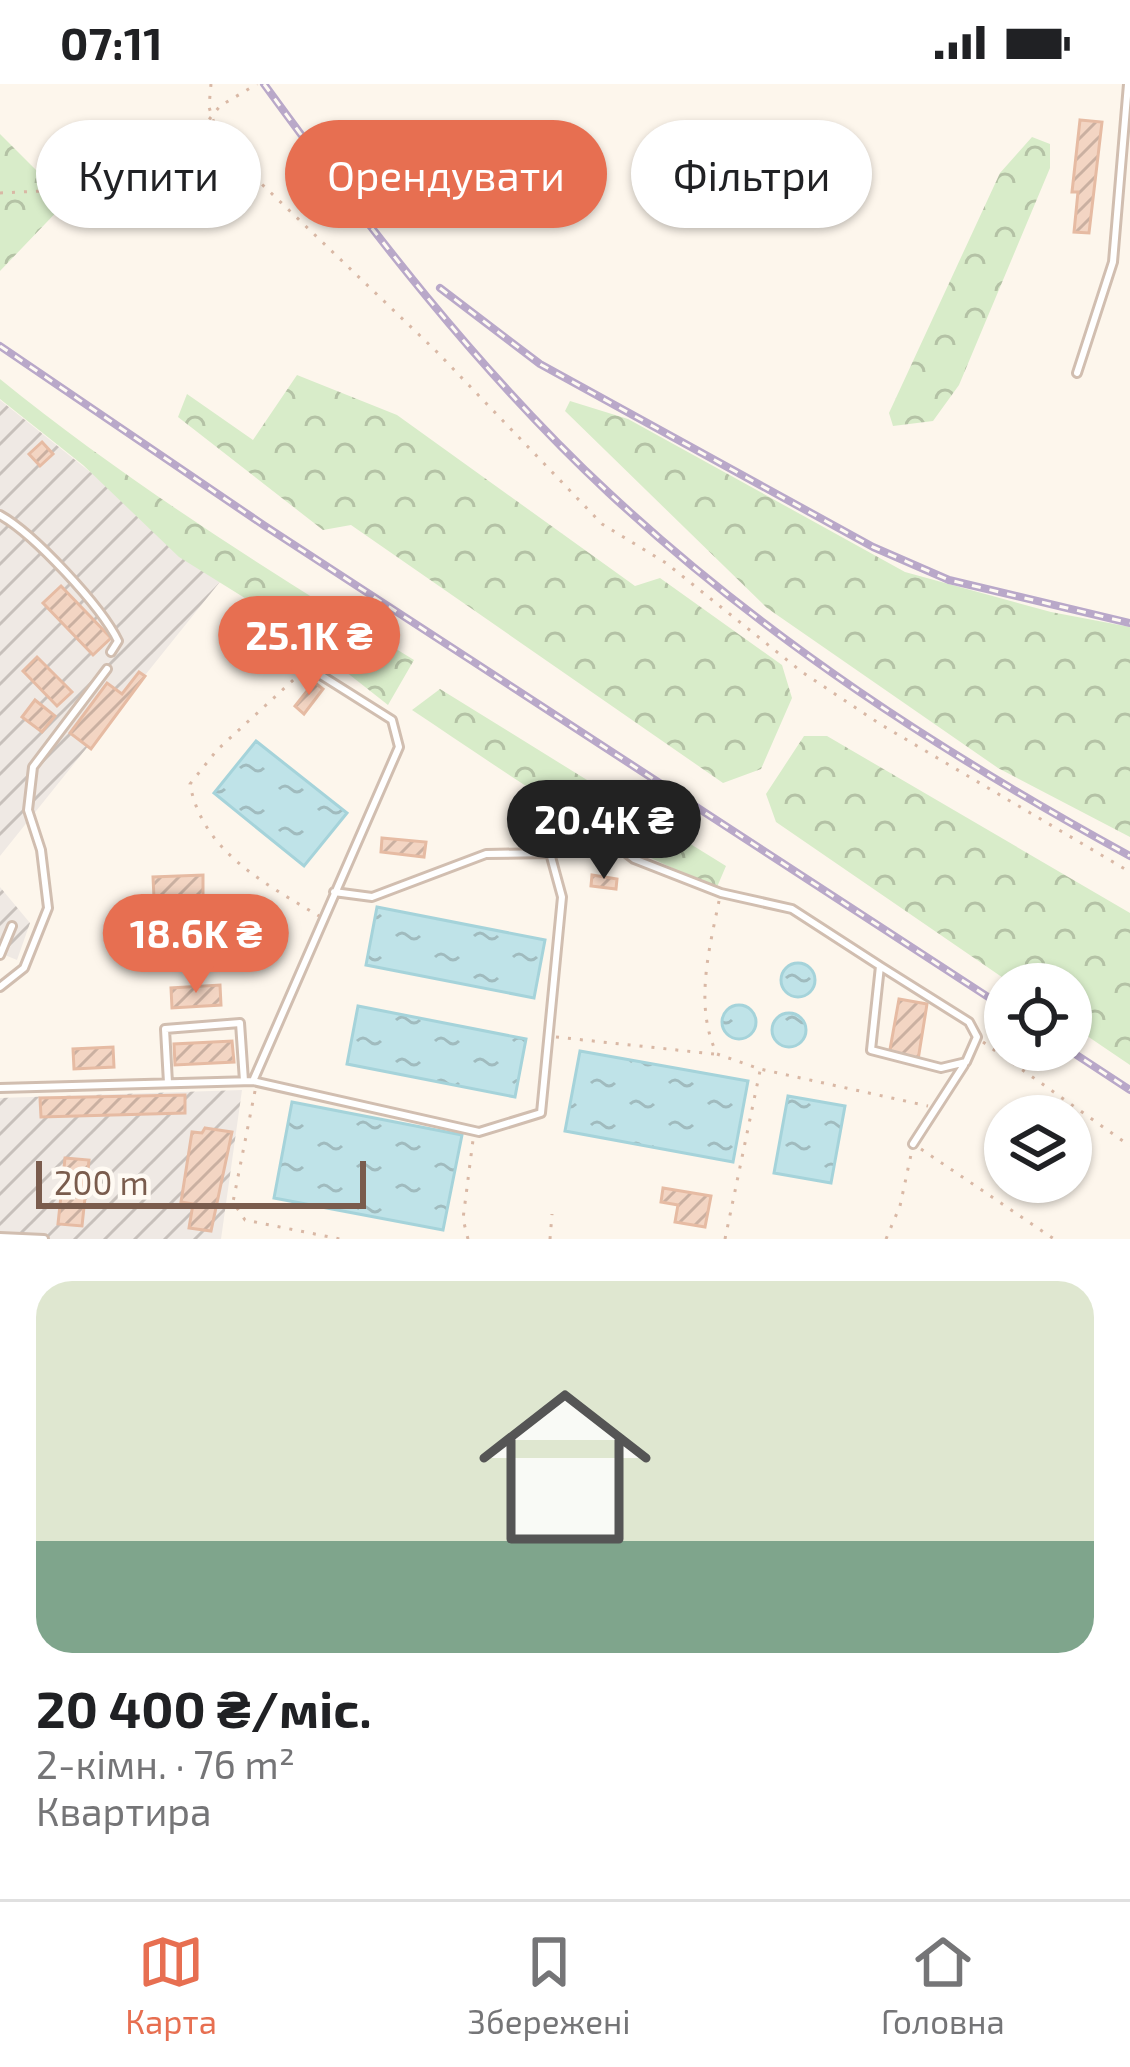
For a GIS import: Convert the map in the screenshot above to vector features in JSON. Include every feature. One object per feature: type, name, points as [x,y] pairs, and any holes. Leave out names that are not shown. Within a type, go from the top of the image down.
[{"type":"lane","points":[[1077,373],[1113,262],[1128,84]]},
{"type":"lane","points":[[0,515],[21,527],[108,620],[118,641],[111,652]]},
{"type":"lane","points":[[252,1081],[399,747],[392,719],[308,667]]},
{"type":"lane","points":[[0,987],[24,968],[48,908],[41,850],[28,810],[33,767],[107,669]]},
{"type":"lane","points":[[334,892],[372,897],[486,854],[616,845],[634,859],[721,893],[792,909],[969,1022],[977,1037],[913,1144]]},
{"type":"lane","points":[[0,1088],[252,1081],[474,1131],[541,1114],[562,897],[550,853]]},
{"type":"lane","points":[[0,955],[12,926]]},
{"type":"lane","points":[[880,966],[871,1050],[940,1068],[966,1062]]},
{"type":"lane","points":[[168,1083],[165,1029],[240,1023],[252,1081]]},
{"type":"lane","points":[[0,1237],[44,1239]]},
{"type":"path","points":[[212,84],[213,120]]},
{"type":"path","points":[[209,120],[257,84]]},
{"type":"path","points":[[261,183],[436,351],[602,524],[665,562],[802,672],[880,724],[1130,872]]},
{"type":"path","points":[[0,193],[36,191]]},
{"type":"path","points":[[308,667],[268,698],[190,784],[195,813],[220,848],[323,918]]},
{"type":"path","points":[[717,1054],[707,1033],[706,967],[721,893]]},
{"type":"path","points":[[549,1036],[717,1054],[760,1069],[936,1108]]},
{"type":"path","points":[[977,1037],[1130,1146]]},
{"type":"path","points":[[725,1239],[760,1069]]},
{"type":"path","points":[[252,1081],[233,1202],[245,1220],[340,1239]]},
{"type":"path","points":[[468,1239],[463,1219],[474,1131]]},
{"type":"path","points":[[886,1239],[900,1206],[913,1144],[1054,1239]]},
{"type":"path","points":[[550,1239],[552,1214]]},
{"type":"shaded area","points":[[0,400],[223,578],[0,856]]},
{"type":"shaded area","points":[[0,887],[30,923],[17,960],[0,953]]},
{"type":"shaded area","points":[[242,1090],[221,1239],[0,1239],[0,1098]]},
{"type":"green space","points":[[0,134],[36,170],[36,228],[41,228],[0,271]]},
{"type":"green space","points":[[1032,137],[1050,144],[1050,168],[959,385],[933,421],[893,426],[889,413],[1000,173]]},
{"type":"green space","points":[[297,375],[397,415],[635,586],[660,578],[782,665],[792,698],[761,769],[723,783],[351,525],[323,530],[178,417],[187,394],[253,440]]},
{"type":"green space","points":[[0,379],[151,491],[414,660],[388,705],[280,620],[179,557],[83,465],[0,399]]},
{"type":"green space","points":[[570,401],[628,419],[905,572],[1051,612],[1130,627],[1130,837],[998,768],[767,608],[565,411]]},
{"type":"green space","points":[[440,689],[726,866],[717,887],[597,829],[412,710]]},
{"type":"green space","points":[[804,736],[827,736],[1130,913],[1130,1065],[1092,1039],[1092,963],[984,965],[776,822],[766,794]]},
{"type":"water","points":[[256,741],[347,813],[304,866],[214,793]]},
{"type":"water","points":[[377,907],[545,940],[534,998],[366,965]]},
{"type":"water","points":[[798,963],[810,968],[815,980],[810,992],[798,997],[786,992],[781,980],[786,968]]},
{"type":"water","points":[[739,1005],[751,1010],[756,1022],[751,1034],[739,1039],[727,1034],[722,1022],[727,1010]]},
{"type":"water","points":[[358,1006],[526,1039],[515,1097],[347,1064]]},
{"type":"water","points":[[789,1013],[801,1018],[806,1030],[801,1042],[789,1047],[777,1042],[772,1030],[777,1018]]},
{"type":"water","points":[[580,1051],[748,1081],[733,1162],[565,1131]]},
{"type":"water","points":[[788,1096],[845,1106],[831,1183],[774,1173]]},
{"type":"water","points":[[292,1102],[462,1135],[443,1230],[274,1198]]},
{"type":"building","points":[[1080,120],[1102,122],[1089,233],[1074,232],[1078,192],[1072,192]]},
{"type":"building","points":[[42,442],[53,454],[40,466],[29,454]]},
{"type":"building","points":[[61,586],[111,638],[93,655],[43,603]]},
{"type":"building","points":[[37,657],[72,692],[57,706],[23,671]]},
{"type":"building","points":[[139,672],[145,676],[91,749],[70,733],[107,683],[122,694]]},
{"type":"building","points":[[314,682],[323,689],[304,714],[295,706]]},
{"type":"building","points":[[35,700],[55,716],[42,732],[22,717]]},
{"type":"building","points":[[382,838],[426,842],[424,857],[381,852]]},
{"type":"building","points":[[203,875],[203,897],[154,898],[153,877]]},
{"type":"building","points":[[592,875],[617,879],[616,889],[591,886]]},
{"type":"building","points":[[257,898],[261,947],[240,949],[237,900]]},
{"type":"building","points":[[220,985],[221,1005],[172,1008],[171,988]]},
{"type":"building","points":[[899,999],[927,1004],[918,1060],[889,1055]]},
{"type":"building","points":[[232,1041],[234,1062],[175,1065],[174,1044]]},
{"type":"building","points":[[113,1047],[114,1067],[74,1069],[73,1049]]},
{"type":"building","points":[[185,1095],[185,1113],[41,1117],[40,1098]]},
{"type":"building","points":[[205,1128],[232,1132],[211,1231],[189,1228],[193,1204],[181,1202],[192,1132],[202,1133]]},
{"type":"building","points":[[65,1158],[89,1160],[82,1226],[58,1224]]},
{"type":"building","points":[[663,1188],[711,1196],[705,1227],[675,1222],[678,1205],[661,1202]]},
{"type":"railway","points":[[264,84],[470,348],[561,447],[669,547],[858,691],[1130,856]]},
{"type":"railway","points":[[440,288],[540,364],[873,547],[949,580],[1130,623]]},
{"type":"railway","points":[[0,346],[265,526],[984,994]]},
{"type":"railway","points":[[1092,1065],[1130,1090]]}]
